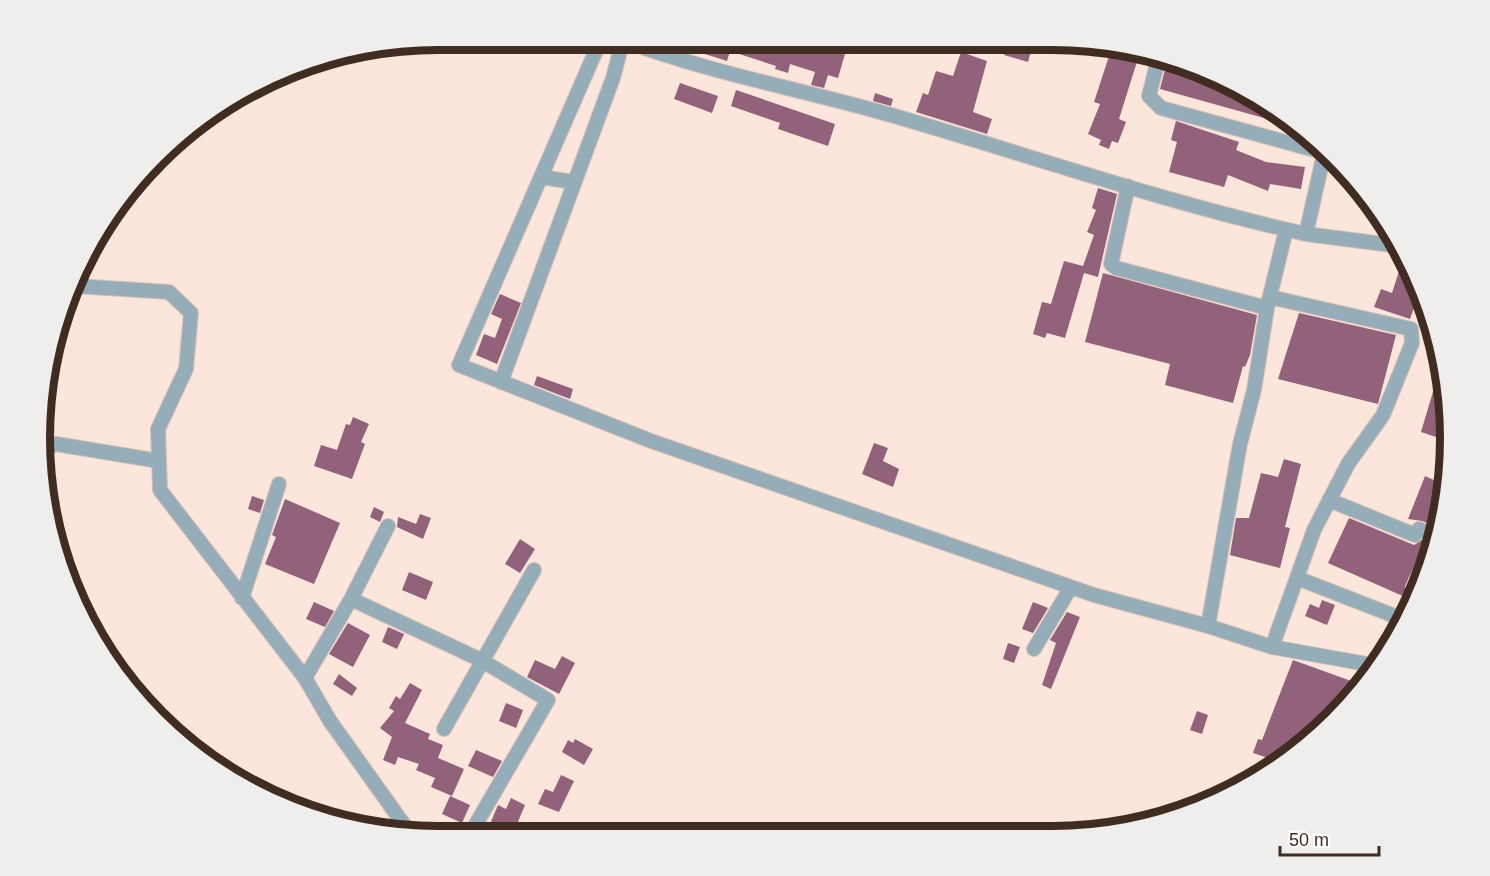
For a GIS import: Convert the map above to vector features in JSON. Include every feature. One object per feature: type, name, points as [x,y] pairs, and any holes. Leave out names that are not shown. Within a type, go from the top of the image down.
[{"type":"street","points":[[596,50],[459,365],[651,441],[1071,587],[1208,626],[1272,647],[1368,664]]},
{"type":"street","points":[[501,382],[614,78],[620,50]]},
{"type":"street","points":[[650,50],[676,59],[889,114],[1128,186],[1286,230],[1388,245]]},
{"type":"street","points":[[1157,64],[1149,96],[1161,108],[1309,147]]},
{"type":"street","points":[[1306,234],[1325,162]]},
{"type":"street","points":[[541,177],[574,182]]},
{"type":"street","points":[[1128,186],[1111,264],[1116,268],[1268,303],[1411,329],[1412,343],[1383,414],[1348,464],[1314,530],[1272,647]]},
{"type":"street","points":[[1208,626],[1240,444],[1254,390],[1268,303],[1286,230]]},
{"type":"street","points":[[80,286],[169,292],[191,313],[186,369],[158,429],[160,490],[167,503],[230,578],[242,598],[305,678],[330,721],[404,825]]},
{"type":"street","points":[[50,446],[56,444],[159,461]]},
{"type":"street","points":[[242,598],[279,484]]},
{"type":"street","points":[[1329,500],[1415,535],[1419,529],[1428,533]]},
{"type":"street","points":[[305,678],[351,599],[388,526]]},
{"type":"street","points":[[444,729],[534,570]]},
{"type":"street","points":[[1297,578],[1396,617]]},
{"type":"street","points":[[1034,649],[1071,587]]},
{"type":"street","points":[[351,599],[481,660],[548,700],[475,826]]},
{"type":"building","points":[[692,50],[846,50],[838,78],[828,75],[824,88],[811,85],[815,72],[790,64],[788,73],[775,69],[776,66],[730,51],[727,61]]},
{"type":"building","points":[[1005,50],[1031,50],[1028,62],[1004,55]]},
{"type":"building","points":[[961,52],[987,61],[973,112],[992,119],[987,134],[916,112],[923,93],[928,95],[936,71],[953,76]]},
{"type":"building","points":[[1110,54],[1138,59],[1119,119],[1126,122],[1118,143],[1112,141],[1109,149],[1099,145],[1101,140],[1088,134],[1100,104],[1094,102]]},
{"type":"building","points":[[1166,67],[1224,90],[1277,122],[1160,89]]},
{"type":"building","points":[[680,83],[718,96],[712,113],[674,99]]},
{"type":"building","points":[[736,90],[835,124],[828,146],[778,129],[780,123],[731,106]]},
{"type":"building","points":[[875,93],[893,99],[891,106],[873,101]]},
{"type":"building","points":[[1176,121],[1239,142],[1236,150],[1266,162],[1305,167],[1301,189],[1270,184],[1268,191],[1228,175],[1224,187],[1169,172],[1177,142],[1171,140]]},
{"type":"building","points":[[1098,188],[1117,194],[1098,277],[1084,273],[1065,338],[1047,333],[1045,338],[1033,334],[1042,302],[1051,304],[1064,261],[1083,266],[1094,235],[1087,232],[1096,210],[1092,208]]},
{"type":"building","points":[[1399,271],[1403,272],[1416,302],[1410,319],[1374,307],[1381,289],[1392,293]]},
{"type":"building","points":[[1103,273],[1257,315],[1250,355],[1245,367],[1243,366],[1233,403],[1165,385],[1170,364],[1085,342]]},
{"type":"building","points":[[500,294],[521,303],[497,364],[476,355],[484,334],[495,338],[502,319],[491,314]]},
{"type":"building","points":[[1299,313],[1396,335],[1378,404],[1278,379]]},
{"type":"building","points":[[537,376],[573,389],[570,399],[534,385]]},
{"type":"building","points":[[1436,381],[1440,438],[1421,432]]},
{"type":"building","points":[[353,417],[369,424],[361,442],[365,444],[352,479],[314,466],[321,445],[337,450],[346,424],[350,425]]},
{"type":"building","points":[[874,443],[888,448],[883,461],[899,469],[893,487],[862,474]]},
{"type":"building","points":[[1284,459],[1301,464],[1285,527],[1290,528],[1280,568],[1230,555],[1236,518],[1249,518],[1261,473],[1278,477]]},
{"type":"building","points":[[1425,476],[1438,482],[1434,491],[1437,492],[1431,524],[1408,519]]},
{"type":"building","points":[[252,496],[264,500],[260,513],[248,509]]},
{"type":"building","points":[[285,499],[340,523],[314,584],[265,564],[276,537],[272,535]]},
{"type":"building","points":[[374,507],[384,512],[380,522],[370,517]]},
{"type":"building","points":[[420,514],[431,518],[423,539],[397,527],[398,517],[416,524]]},
{"type":"building","points":[[1349,518],[1414,545],[1422,540],[1425,542],[1405,586],[1405,597],[1328,563]]},
{"type":"building","points":[[520,539],[535,549],[520,573],[505,564]]},
{"type":"building","points":[[409,572],[433,582],[426,600],[402,590]]},
{"type":"building","points":[[1322,600],[1335,605],[1327,625],[1305,616],[1310,604],[1319,608]]},
{"type":"building","points":[[314,602],[334,611],[325,627],[306,619]]},
{"type":"building","points":[[1033,602],[1048,608],[1033,633],[1022,629]]},
{"type":"building","points":[[1067,612],[1080,617],[1051,689],[1042,685],[1056,643],[1050,640]]},
{"type":"building","points":[[348,623],[370,635],[353,667],[329,654]]},
{"type":"building","points":[[388,627],[404,634],[397,649],[382,642]]},
{"type":"building","points":[[1008,643],[1020,647],[1014,663],[1003,659]]},
{"type":"building","points":[[562,656],[575,663],[559,694],[527,677],[535,660],[555,669]]},
{"type":"building","points":[[1293,660],[1354,682],[1357,671],[1362,672],[1360,675],[1344,694],[1327,713],[1271,759],[1253,753],[1258,739],[1262,740]]},
{"type":"building","points":[[339,674],[357,688],[352,696],[333,684]]},
{"type":"building","points":[[410,683],[422,690],[405,723],[430,734],[428,739],[443,745],[438,758],[464,769],[452,796],[431,787],[435,778],[416,770],[419,764],[398,757],[395,765],[383,760],[392,737],[380,728],[394,711],[389,708],[396,696],[400,699]]},
{"type":"building","points":[[506,703],[523,710],[516,728],[499,721]]},
{"type":"building","points":[[1197,711],[1208,715],[1202,734],[1190,730]]},
{"type":"building","points":[[575,739],[593,749],[584,765],[562,752],[568,740],[573,743]]},
{"type":"building","points":[[476,750],[502,761],[493,777],[468,766]]},
{"type":"building","points":[[561,775],[574,781],[559,812],[538,804],[545,789],[553,792]]},
{"type":"building","points":[[450,796],[470,805],[462,823],[442,814]]},
{"type":"building","points":[[511,798],[525,805],[516,826],[489,826],[498,805],[506,809]]}]
